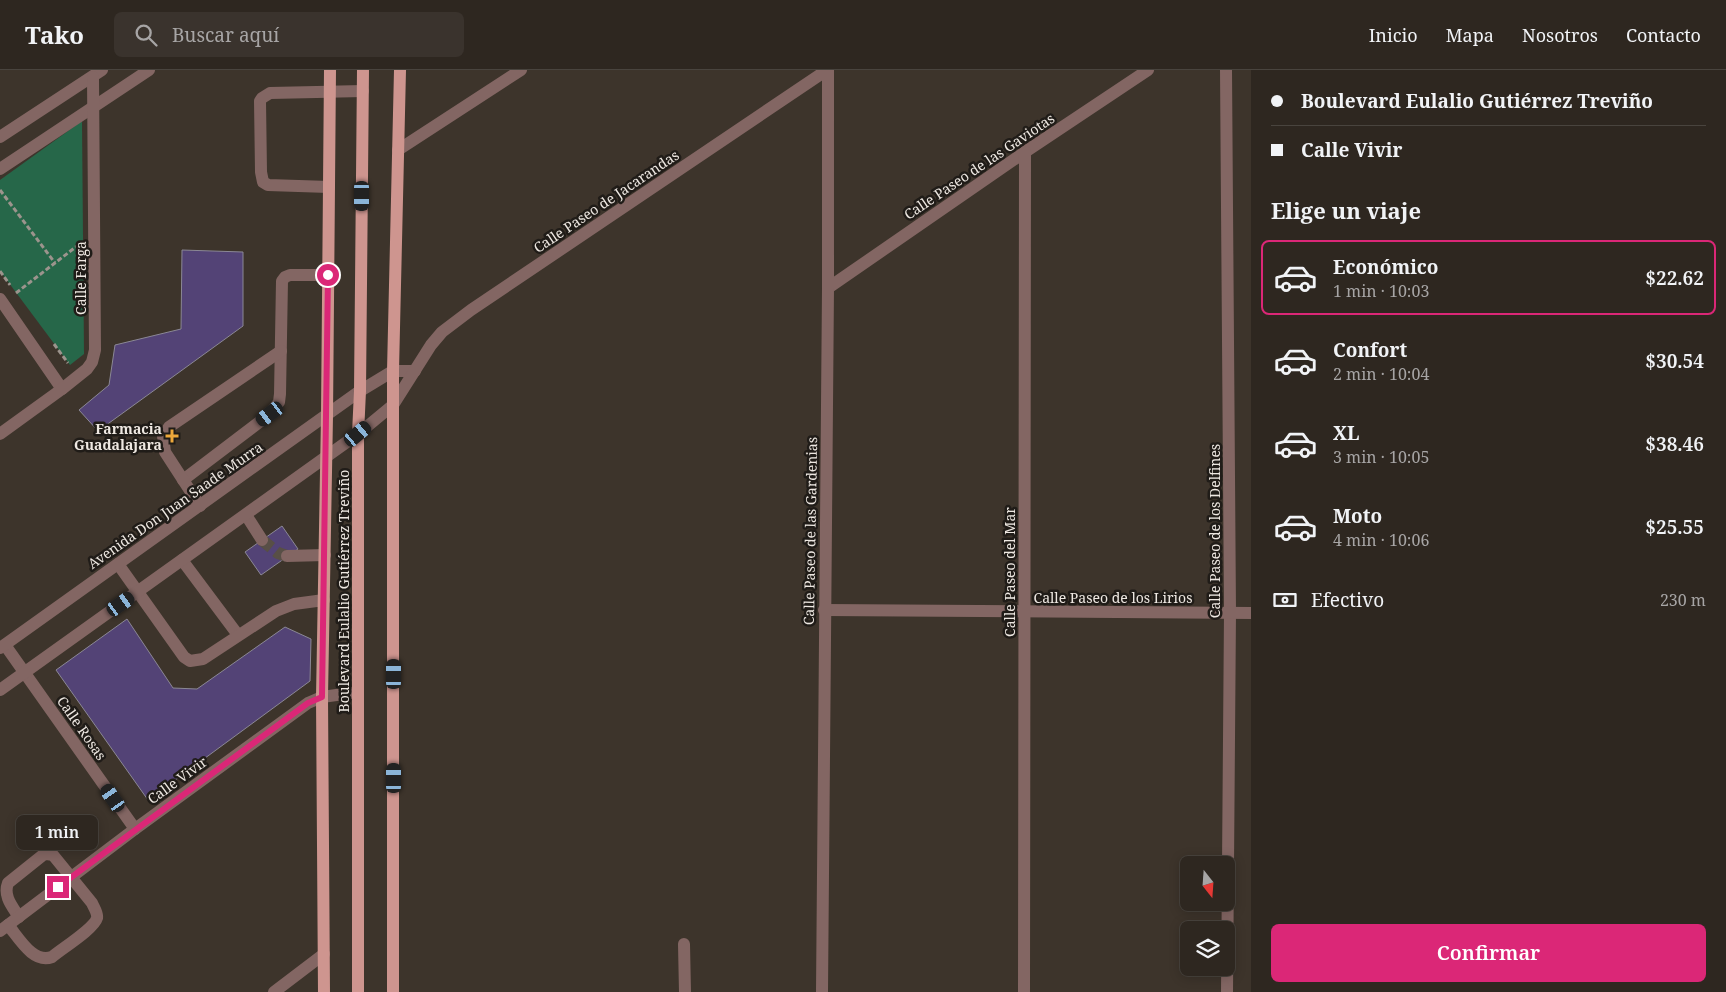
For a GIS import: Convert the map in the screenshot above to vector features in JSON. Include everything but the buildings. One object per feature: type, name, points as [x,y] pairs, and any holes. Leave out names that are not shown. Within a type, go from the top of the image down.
[{"type":"main road","name":"Boulevard Eulalio Gutiérrez Treviño","points":[[324,992],[322,697],[327,458],[330,70]]},
{"type":"main road","name":"Boulevard Eulalio Gutiérrez Treviño","points":[[358,992],[358,434],[363,70]]},
{"type":"main road","points":[[393,992],[393,371],[400,70]]},
{"type":"street","points":[[0,169],[149,70]]},
{"type":"street","points":[[398,150],[521,70]]},
{"type":"street","name":"Calle Paseo de las Gardenias","points":[[822,992],[828,70]]},
{"type":"street","name":"Calle Paseo de Jacarandas","points":[[393,405],[431,345],[442,332],[471,310],[828,70]]},
{"type":"street","name":"Calle Paseo de las Gaviotas","points":[[828,288],[1148,70]]},
{"type":"street","name":"Calle Paseo de los Delfines","points":[[1226,70],[1230,612],[1227,992]]},
{"type":"street","points":[[0,137],[98,73]]},
{"type":"street","name":"Calle Farga","points":[[0,434],[62,389],[87,369],[92,362],[95,350],[94,108],[98,73]]},
{"type":"street","points":[[328,187],[268,185],[263,182],[261,179],[260,102],[262,98],[270,93],[363,91]]},
{"type":"street","name":"Calle Paseo del Mar","points":[[1024,992],[1025,152]]},
{"type":"street","points":[[183,480],[270,414],[275,408],[280,394],[282,281],[290,275],[328,275]]},
{"type":"street","points":[[0,299],[62,389]]},
{"type":"street","points":[[200,506],[165,452],[163,436],[168,427],[281,351]]},
{"type":"street","points":[[393,371],[415,372]]},
{"type":"street","name":"Avenida Don Juan Saade Murra","points":[[2,646],[360,391],[393,371]]},
{"type":"street","points":[[0,690],[327,458],[393,405]]},
{"type":"street","points":[[246,515],[262,540]]},
{"type":"street","points":[[287,556],[325,555]]},
{"type":"street","points":[[182,560],[238,636]]},
{"type":"street","points":[[118,564],[184,657],[190,661],[203,659],[284,607],[324,600]]},
{"type":"street","name":"Calle Paseo de los Lirios","points":[[824,610],[1251,612]]},
{"type":"street","name":"Calle Rosas","points":[[2,646],[24,672],[135,829]]},
{"type":"street","name":"Calle Vivir","points":[[4,928],[135,829],[308,703],[322,697],[358,692]]},
{"type":"street","points":[[4,928],[38,958],[45,959],[52,957],[92,926],[96,919],[96,912],[92,903],[72,877],[53,855],[47,854],[8,883],[5,889],[19,916]]},
{"type":"street","points":[[684,944],[685,992]]},
{"type":"street","points":[[274,992],[324,954]]},
{"type":"path","points":[[0,190],[55,263]]},
{"type":"path","points":[[16,293],[83,242]]},
{"type":"path","points":[[0,271],[22,300]]},
{"type":"path","points":[[54,344],[70,365]]},
{"type":"green space","points":[[82,121],[84,354],[70,365],[0,271],[0,180]]},
{"type":"tunnel","points":[[262,540],[278,553],[287,556]]},
{"type":"place","name":"Farmacia Guadalajara","points":[[172,436]]},
{"type":"route","points":[[58,887],[308,703],[322,697],[328,275]]}]
